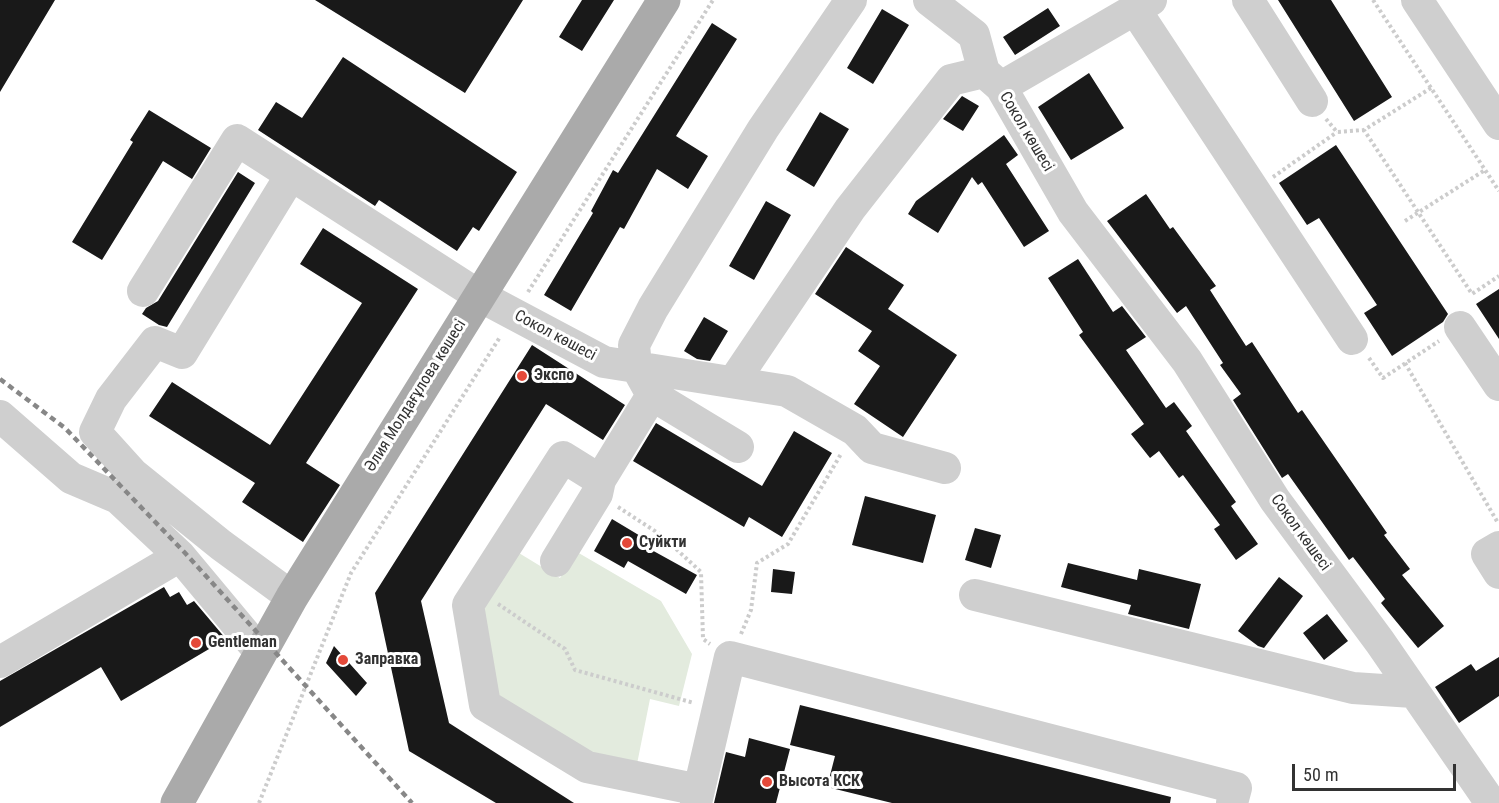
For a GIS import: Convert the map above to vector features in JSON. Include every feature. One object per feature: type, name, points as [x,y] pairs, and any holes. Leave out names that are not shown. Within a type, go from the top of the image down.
[{"type":"main road","name":"Әлия Молдағұлова көшесі","points":[[177,802],[292,597],[478,295],[664,0]]},
{"type":"street","points":[[738,447],[652,395],[636,366],[634,345],[653,308],[763,129],[851,0]]},
{"type":"street","name":"Сокол көшесі","points":[[929,0],[974,35],[992,80],[1073,212],[1187,361],[1275,500],[1380,642],[1491,803]]},
{"type":"street","points":[[1248,0],[1312,101]]},
{"type":"street","points":[[1417,0],[1499,124]]},
{"type":"street","points":[[734,381],[850,209],[951,80],[992,80],[1143,4],[1253,190],[1352,339]]},
{"type":"street","name":"Сокол көшесі","points":[[143,291],[237,140],[478,295],[604,362],[787,391],[855,430],[872,448],[945,468]]},
{"type":"street","points":[[291,175],[182,353],[155,342],[111,399],[95,432],[133,474],[221,545],[292,597]]},
{"type":"street","points":[[1460,327],[1499,385]]},
{"type":"street","points":[[556,561],[652,395]]},
{"type":"street","points":[[0,416],[71,478],[118,498],[180,556],[260,651]]},
{"type":"street","points":[[599,487],[563,457],[468,605],[484,705],[587,767],[697,796],[730,657],[1237,798]]},
{"type":"street","points":[[1499,547],[1487,554],[1499,573]]},
{"type":"street","points":[[0,662],[180,556]]},
{"type":"street","points":[[975,595],[1353,688],[1413,692]]},
{"type":"path","points":[[259,803],[351,573],[713,0]]},
{"type":"path","points":[[1373,0],[1499,191]]},
{"type":"path","points":[[1253,190],[1337,132],[1364,130],[1431,88]]},
{"type":"path","points":[[1312,101],[1337,132]]},
{"type":"path","points":[[1364,130],[1472,294]]},
{"type":"path","points":[[1406,221],[1485,170]]},
{"type":"path","points":[[1352,339],[1383,378],[1460,327],[1472,294],[1499,276]]},
{"type":"path","points":[[1406,363],[1499,524]]},
{"type":"path","points":[[599,487],[661,535],[701,572],[703,639],[730,657],[751,610],[757,563],[788,544],[855,430]]},
{"type":"path","points":[[477,590],[565,649],[575,670],[718,710]]},
{"type":"shaded area","points":[[514,550],[560,578],[577,552],[661,601],[692,654],[679,706],[650,699],[637,764],[592,755],[497,699],[480,605]]},
{"type":"building","points":[[0,0],[55,0],[0,92]]},
{"type":"building","points":[[315,0],[523,0],[465,93]]},
{"type":"building","points":[[582,0],[614,0],[582,51],[559,37]]},
{"type":"building","points":[[1278,0],[1331,0],[1392,97],[1354,121]]},
{"type":"building","points":[[1048,8],[1060,26],[1015,55],[1003,37]]},
{"type":"building","points":[[882,9],[909,25],[873,84],[847,68]]},
{"type":"building","points":[[712,23],[737,39],[676,136],[708,156],[688,189],[657,169],[624,229],[620,227],[571,311],[544,295],[593,213],[591,211],[613,170],[618,173]]},
{"type":"building","points":[[343,57],[517,172],[479,231],[473,227],[457,251],[379,200],[375,206],[258,130],[276,102],[302,118]]},
{"type":"building","points":[[1089,73],[1124,128],[1071,160],[1038,107]]},
{"type":"building","points":[[962,96],[979,106],[963,131],[943,119]]},
{"type":"building","points":[[149,110],[211,148],[192,179],[163,161],[102,260],[72,242],[133,142],[130,140]]},
{"type":"building","points":[[820,112],[849,129],[814,187],[786,170]]},
{"type":"building","points":[[1004,135],[1018,155],[1006,164],[1049,231],[1024,247],[982,182],[978,185],[972,177],[938,233],[908,214],[916,201]]},
{"type":"building","points":[[1336,145],[1448,314],[1443,322],[1392,356],[1364,313],[1377,305],[1319,218],[1307,225],[1279,183]]},
{"type":"building","points":[[238,172],[255,183],[167,327],[159,325],[142,314],[146,308],[158,301]]},
{"type":"building","points":[[1146,194],[1170,229],[1173,227],[1216,286],[1210,290],[1246,346],[1252,342],[1298,413],[1302,410],[1387,533],[1384,535],[1410,569],[1402,575],[1444,626],[1418,648],[1381,603],[1385,599],[1353,557],[1349,560],[1288,474],[1282,478],[1233,400],[1241,394],[1220,365],[1223,363],[1186,306],[1177,313],[1107,221]]},
{"type":"building","points":[[766,201],[791,215],[754,280],[729,266]]},
{"type":"building","points":[[323,228],[418,289],[306,463],[340,485],[303,542],[242,502],[255,483],[149,416],[172,382],[270,445],[362,303],[300,264]]},
{"type":"building","points":[[846,247],[904,285],[888,309],[957,355],[903,437],[854,404],[880,366],[858,351],[872,331],[815,294]]},
{"type":"building","points":[[1078,259],[1113,312],[1122,306],[1146,337],[1126,350],[1166,408],[1174,402],[1192,426],[1186,431],[1236,502],[1231,506],[1258,544],[1236,560],[1214,529],[1220,525],[1183,475],[1179,478],[1159,451],[1150,458],[1131,434],[1144,424],[1079,335],[1083,332],[1048,278]]},
{"type":"building","points":[[1499,289],[1499,339],[1476,304]]},
{"type":"building","points":[[704,317],[728,331],[710,361],[697,359],[684,351]]},
{"type":"building","points":[[532,345],[625,405],[603,440],[546,404],[421,601],[449,723],[574,803],[496,803],[409,751],[375,593]]},
{"type":"building","points":[[656,423],[762,486],[794,431],[832,453],[782,537],[749,517],[744,527],[633,461]]},
{"type":"building","points":[[865,496],[936,515],[923,563],[852,545]]},
{"type":"building","points":[[612,519],[642,537],[639,543],[697,575],[686,594],[628,561],[624,568],[594,551]]},
{"type":"building","points":[[975,528],[1001,535],[991,568],[965,560]]},
{"type":"building","points":[[1068,563],[1137,580],[1139,569],[1201,584],[1189,629],[1128,614],[1131,605],[1061,587]]},
{"type":"building","points":[[773,569],[795,572],[792,594],[771,592]]},
{"type":"building","points":[[1279,577],[1303,596],[1264,648],[1238,631]]},
{"type":"building","points":[[164,587],[170,597],[179,592],[187,605],[194,601],[226,639],[121,701],[101,667],[0,727],[0,681]]},
{"type":"building","points":[[1327,614],[1348,641],[1324,660],[1303,633]]},
{"type":"building","points":[[334,646],[367,683],[356,696],[326,663]]},
{"type":"building","points":[[1499,657],[1499,696],[1459,723],[1435,687],[1471,664],[1476,671]]},
{"type":"building","points":[[800,705],[1171,797],[1170,803],[892,803],[827,787],[835,756],[790,745]]},
{"type":"building","points":[[749,738],[790,749],[776,803],[714,803],[726,752],[745,757]]},
{"type":"railway","points":[[0,379],[65,428],[186,554],[412,803]]},
{"type":"place","name":"Экспо","points":[[522,376]]},
{"type":"place","name":"Суйкти","points":[[627,543]]},
{"type":"place","name":"Gentleman","points":[[196,643]]},
{"type":"place","name":"Заправка","points":[[343,660]]},
{"type":"place","name":"Высота КСК","points":[[767,782]]}]
